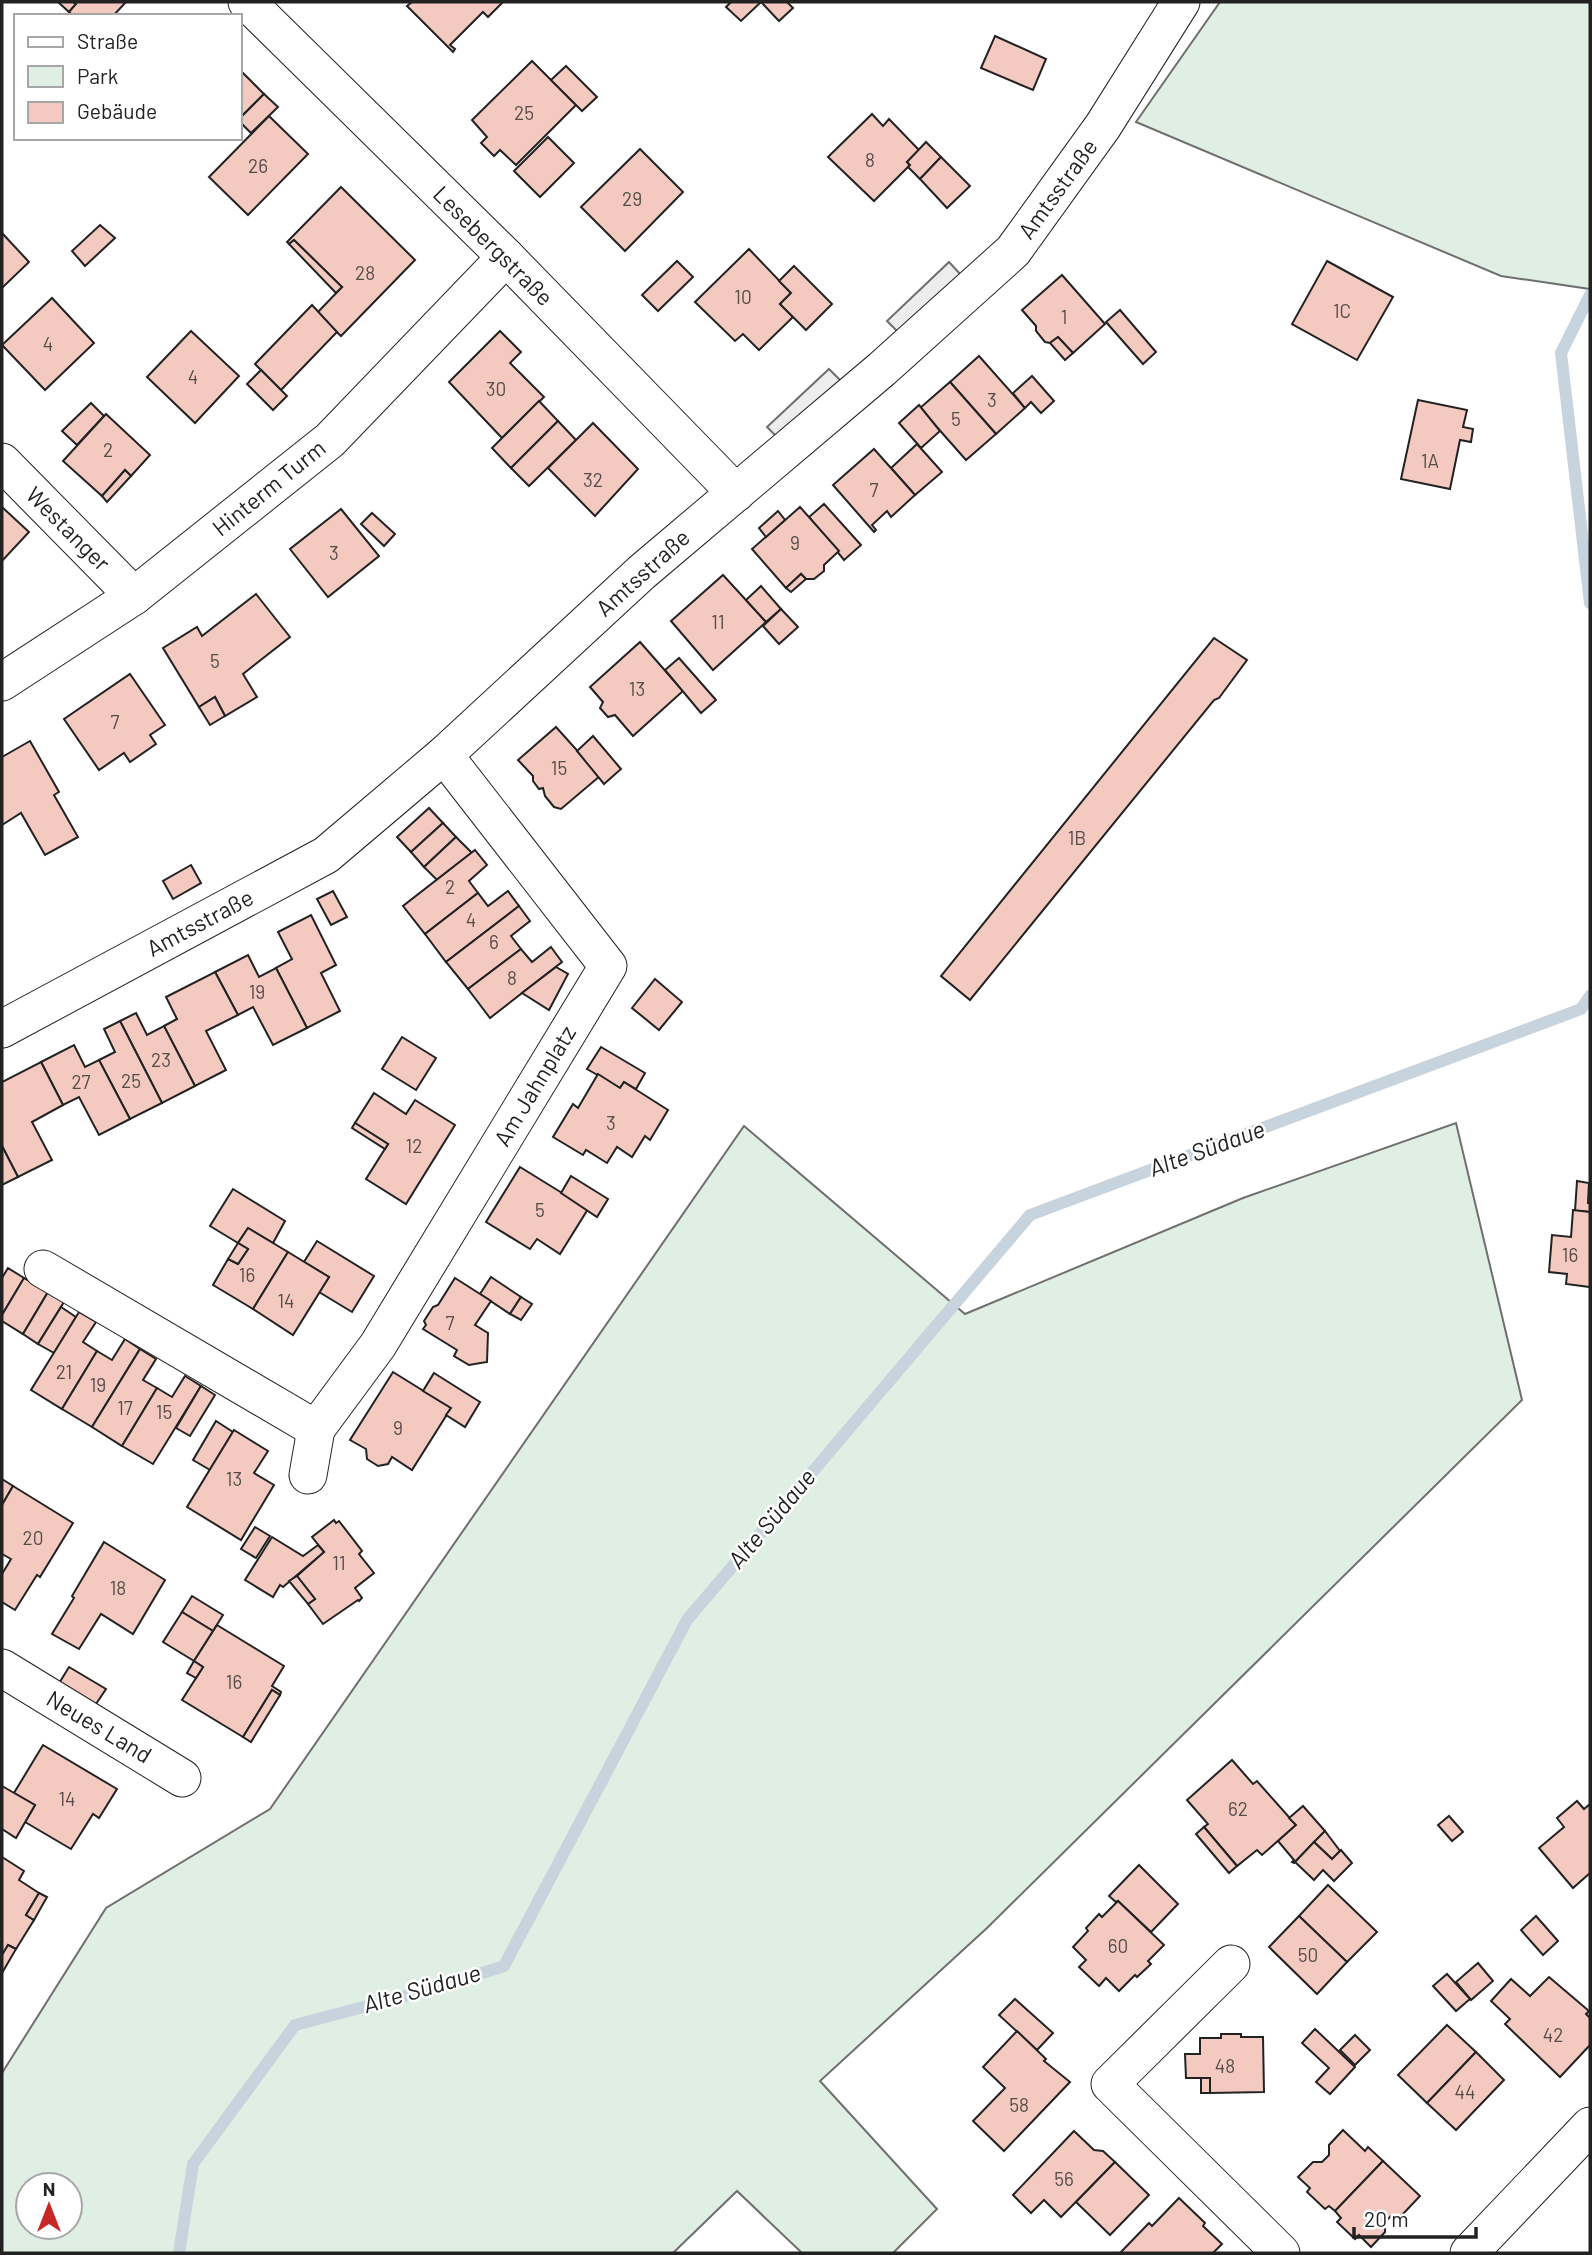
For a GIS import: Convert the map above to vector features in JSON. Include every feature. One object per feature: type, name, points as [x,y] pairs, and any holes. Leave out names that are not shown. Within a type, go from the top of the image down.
[{"type":"street","name":"Lesebergstraße","points":[[247,2],[506,257],[736,493]]},
{"type":"street","name":"Amtsstraße","points":[[2,1029],[326,855],[444,755],[642,572],[882,369],[1013,251],[1104,126],[1181,2]]},
{"type":"street","name":"Hinterm Turm","points":[[2,682],[134,596],[330,440],[506,257]]},
{"type":"street","name":"Westanger","points":[[2,462],[134,596]]},
{"type":"street","name":"Am Jahnplatz","points":[[308,1475],[316,1429],[378,1345],[608,966],[444,755]]},
{"type":"street","points":[[43,1269],[316,1429]]},
{"type":"street","name":"Neues Land","points":[[6,1681],[183,1778]]},
{"type":"street","points":[[1231,1964],[1110,2084],[1281,2253]]},
{"type":"street","points":[[1469,2253],[1590,2126]]},
{"type":"green space","points":[[1220,2],[1590,2],[1590,289],[1501,276],[1136,122]]},
{"type":"green space","points":[[1456,1123],[1522,1400],[987,1928],[820,2081],[937,2209],[893,2253],[802,2253],[737,2191],[673,2253],[2,2253],[2,2073],[106,1908],[270,1809],[744,1126],[965,1314],[1243,1198]]},
{"type":"shaded area","points":[[949,262],[961,275],[899,333],[887,321]]},
{"type":"shaded area","points":[[829,369],[841,381],[779,439],[767,427]]},
{"type":"building","points":[[58,2],[73,2],[76,4],[69,12]]},
{"type":"building","points":[[73,2],[126,2],[115,14],[71,14],[69,12],[76,4]]},
{"type":"building","points":[[412,2],[503,2],[488,17],[483,12],[450,45],[455,49],[453,52],[407,6]]},
{"type":"building","points":[[731,2],[761,2],[741,21],[726,7]]},
{"type":"building","points":[[761,2],[787,2],[793,8],[779,21]]},
{"type":"building","points":[[995,36],[1046,59],[1033,90],[981,68]]},
{"type":"building","points":[[532,61],[576,105],[516,165],[500,150],[494,156],[481,143],[487,137],[472,120]]},
{"type":"building","points":[[566,66],[597,97],[582,111],[551,80]]},
{"type":"building","points":[[242,72],[264,94],[242,116]]},
{"type":"building","points":[[264,94],[278,107],[251,133],[242,124],[242,116]]},
{"type":"building","points":[[872,114],[883,126],[889,119],[919,150],[907,162],[910,165],[874,201],[828,157]]},
{"type":"building","points":[[269,116],[308,154],[248,215],[209,177]]},
{"type":"building","points":[[548,137],[574,163],[540,197],[514,171]]},
{"type":"building","points":[[926,142],[941,157],[920,179],[908,167],[910,165],[907,162]]},
{"type":"building","points":[[640,149],[683,192],[625,251],[581,207]]},
{"type":"building","points":[[941,157],[970,186],[947,208],[920,179]]},
{"type":"building","points":[[341,187],[415,260],[341,336],[317,313],[342,287],[294,240],[289,244],[287,242]]},
{"type":"building","points":[[100,225],[115,238],[85,266],[72,251]]},
{"type":"building","points":[[2,233],[29,262],[2,288]]},
{"type":"building","points":[[294,240],[342,287],[336,293],[289,244]]},
{"type":"building","points":[[749,249],[791,293],[780,304],[793,317],[759,350],[743,334],[735,341],[695,302]]},
{"type":"building","points":[[677,261],[693,277],[658,311],[642,295]]},
{"type":"building","points":[[1327,261],[1393,297],[1357,360],[1292,324]]},
{"type":"building","points":[[794,266],[832,304],[806,330],[780,304],[791,293],[779,281]]},
{"type":"building","points":[[1062,275],[1105,324],[1073,353],[1058,337],[1050,343],[1045,342],[1022,310]]},
{"type":"building","points":[[52,298],[94,343],[45,390],[2,345]]},
{"type":"building","points":[[312,305],[337,332],[281,390],[255,364]]},
{"type":"building","points":[[1120,310],[1156,352],[1143,364],[1106,322]]},
{"type":"building","points":[[191,331],[239,376],[195,423],[147,377]]},
{"type":"building","points":[[500,331],[521,352],[510,363],[544,397],[502,438],[449,382]]},
{"type":"building","points":[[1058,337],[1073,353],[1065,360],[1050,343]]},
{"type":"building","points":[[979,356],[1025,408],[996,434],[950,382]]},
{"type":"building","points":[[261,370],[287,396],[273,410],[247,384]]},
{"type":"building","points":[[1032,376],[1054,401],[1041,413],[1031,402],[1025,408],[1013,393]]},
{"type":"building","points":[[950,382],[996,434],[966,460],[920,408]]},
{"type":"building","points":[[1418,400],[1467,410],[1463,427],[1473,429],[1471,442],[1460,440],[1450,489],[1401,479]]},
{"type":"building","points":[[539,401],[558,421],[511,468],[492,448]]},
{"type":"building","points":[[91,403],[104,416],[77,445],[62,431]]},
{"type":"building","points":[[919,405],[940,431],[921,448],[899,423]]},
{"type":"building","points":[[106,414],[150,455],[131,476],[125,470],[102,496],[63,461]]},
{"type":"building","points":[[558,421],[576,440],[529,486],[511,468]]},
{"type":"building","points":[[593,423],[638,469],[595,516],[548,468]]},
{"type":"building","points":[[917,444],[942,472],[915,495],[891,468]]},
{"type":"building","points":[[874,449],[915,495],[891,517],[887,511],[872,525],[876,530],[874,532],[833,485]]},
{"type":"building","points":[[125,470],[131,476],[107,502],[102,496]]},
{"type":"building","points":[[824,504],[861,545],[844,560],[809,517]]},
{"type":"building","points":[[2,507],[29,532],[2,561]]},
{"type":"building","points":[[800,507],[839,551],[824,565],[824,571],[814,579],[806,579],[801,574],[786,588],[752,549]]},
{"type":"building","points":[[341,509],[379,556],[328,597],[290,549]]},
{"type":"building","points":[[778,511],[785,520],[766,537],[759,528]]},
{"type":"building","points":[[372,513],[395,534],[384,546],[361,524]]},
{"type":"building","points":[[801,574],[806,579],[791,592],[786,588]]},
{"type":"building","points":[[723,575],[766,622],[713,670],[671,621]]},
{"type":"building","points":[[761,586],[781,609],[766,622],[746,600]]},
{"type":"building","points":[[256,594],[290,637],[243,674],[257,697],[225,716],[215,697],[199,707],[163,648],[197,627],[202,636]]},
{"type":"building","points":[[781,609],[798,627],[779,644],[763,626]]},
{"type":"building","points":[[1214,638],[1247,660],[1219,698],[1214,700],[970,1000],[941,976]]},
{"type":"building","points":[[640,642],[683,691],[633,736],[615,715],[608,717],[600,708],[603,702],[590,687]]},
{"type":"building","points":[[679,658],[716,700],[701,713],[665,670]]},
{"type":"building","points":[[130,674],[165,725],[150,735],[156,744],[130,762],[124,753],[99,770],[64,719]]},
{"type":"building","points":[[215,697],[225,716],[210,725],[199,707]]},
{"type":"building","points":[[556,727],[600,776],[561,809],[554,807],[545,796],[543,788],[539,789],[533,776],[518,760]]},
{"type":"building","points":[[593,736],[621,769],[604,784],[577,751]]},
{"type":"building","points":[[30,741],[59,792],[54,795],[78,837],[45,855],[21,813],[2,825],[2,757]]},
{"type":"building","points":[[429,808],[443,823],[411,852],[397,837]]},
{"type":"building","points":[[443,823],[456,837],[424,867],[411,852]]},
{"type":"building","points":[[456,837],[472,853],[437,880],[424,867]]},
{"type":"building","points":[[475,850],[487,865],[469,881],[478,893],[425,934],[403,906]]},
{"type":"building","points":[[191,865],[201,883],[173,899],[163,881]]},
{"type":"building","points":[[333,891],[347,917],[331,925],[317,899]]},
{"type":"building","points":[[508,891],[519,906],[446,962],[425,934],[478,893],[488,906]]},
{"type":"building","points":[[519,906],[530,921],[511,936],[521,949],[468,989],[446,962]]},
{"type":"building","points":[[311,915],[336,965],[321,973],[340,1011],[307,1028],[276,968],[292,959],[278,932]]},
{"type":"building","points":[[551,947],[562,962],[490,1018],[468,989],[521,949],[532,962]]},
{"type":"building","points":[[248,955],[259,977],[276,968],[307,1028],[273,1045],[253,1007],[238,1015],[215,972]]},
{"type":"building","points":[[556,967],[568,974],[549,1010],[522,993]]},
{"type":"building","points":[[215,972],[238,1015],[206,1031],[226,1070],[195,1086],[164,1026],[177,1019],[166,997]]},
{"type":"building","points":[[655,979],[682,1002],[659,1030],[632,1008]]},
{"type":"building","points":[[136,1013],[147,1035],[164,1026],[195,1086],[162,1103],[120,1021]]},
{"type":"building","points":[[120,1021],[162,1103],[130,1119],[99,1060],[115,1052],[104,1029]]},
{"type":"building","points":[[402,1037],[436,1058],[416,1090],[382,1069]]},
{"type":"building","points":[[74,1045],[85,1067],[99,1060],[130,1119],[99,1135],[79,1097],[63,1105],[41,1062]]},
{"type":"building","points":[[601,1047],[645,1073],[636,1089],[624,1082],[620,1088],[587,1069]]},
{"type":"building","points":[[41,1062],[63,1105],[32,1122],[52,1160],[18,1177],[2,1146],[2,1082]]},
{"type":"building","points":[[598,1074],[620,1088],[624,1082],[668,1110],[650,1140],[645,1136],[632,1157],[617,1147],[607,1163],[586,1150],[583,1155],[553,1137],[573,1104],[578,1108]]},
{"type":"building","points":[[374,1093],[406,1114],[415,1100],[455,1125],[406,1204],[366,1179],[388,1144],[355,1123]]},
{"type":"building","points":[[355,1123],[388,1144],[385,1149],[352,1128]]},
{"type":"building","points":[[2,1146],[18,1177],[2,1185]]},
{"type":"building","points":[[520,1167],[588,1209],[560,1254],[537,1239],[530,1249],[486,1222]]},
{"type":"building","points":[[571,1176],[608,1199],[597,1217],[561,1193]]},
{"type":"building","points":[[1577,1181],[1589,1183],[1590,1212],[1575,1211]]},
{"type":"building","points":[[233,1189],[285,1221],[273,1243],[248,1228],[238,1243],[210,1226]]},
{"type":"building","points":[[1573,1210],[1590,1212],[1590,1287],[1566,1284],[1567,1274],[1549,1272],[1552,1235],[1571,1237]]},
{"type":"building","points":[[248,1228],[288,1252],[253,1309],[213,1285],[228,1259],[238,1264],[248,1249],[238,1243]]},
{"type":"building","points":[[317,1241],[374,1276],[352,1312],[319,1292],[329,1277],[304,1262]]},
{"type":"building","points":[[238,1243],[248,1249],[238,1264],[228,1259]]},
{"type":"building","points":[[288,1252],[329,1277],[293,1335],[253,1309]]},
{"type":"building","points":[[8,1268],[24,1278],[2,1315],[2,1278]]},
{"type":"building","points":[[491,1277],[521,1297],[510,1314],[480,1294]]},
{"type":"building","points":[[24,1278],[48,1292],[23,1334],[2,1321],[2,1315]]},
{"type":"building","points":[[455,1278],[491,1301],[475,1325],[488,1333],[487,1362],[469,1365],[454,1356],[457,1350],[423,1329],[426,1325],[424,1321]]},
{"type":"building","points":[[48,1292],[64,1302],[38,1344],[23,1334]]},
{"type":"building","points":[[521,1297],[532,1304],[521,1320],[510,1314]]},
{"type":"building","points":[[61,1307],[76,1317],[54,1353],[38,1344]]},
{"type":"building","points":[[79,1312],[96,1322],[83,1342],[97,1351],[62,1409],[31,1390]]},
{"type":"building","points":[[125,1339],[140,1349],[92,1427],[62,1409],[97,1351],[112,1360]]},
{"type":"building","points":[[140,1349],[156,1359],[143,1380],[157,1388],[122,1446],[92,1427]]},
{"type":"building","points":[[393,1372],[451,1408],[412,1470],[392,1457],[388,1464],[378,1466],[367,1459],[366,1449],[350,1440]]},
{"type":"building","points":[[434,1373],[480,1402],[465,1427],[446,1415],[451,1408],[423,1391]]},
{"type":"building","points":[[185,1376],[201,1386],[153,1464],[122,1446],[157,1388],[172,1397]]},
{"type":"building","points":[[201,1386],[215,1395],[190,1436],[176,1428]]},
{"type":"building","points":[[216,1421],[233,1432],[210,1470],[193,1460]]},
{"type":"building","points":[[234,1430],[268,1451],[254,1473],[274,1485],[241,1540],[187,1507]]},
{"type":"building","points":[[2,1479],[13,1486],[2,1505]]},
{"type":"building","points":[[13,1486],[73,1523],[40,1577],[37,1575],[15,1610],[2,1602],[2,1574],[11,1559],[2,1554],[2,1505]]},
{"type":"building","points":[[334,1520],[336,1523],[339,1521],[362,1551],[359,1554],[374,1573],[355,1588],[362,1598],[359,1601],[323,1624],[308,1604],[315,1599],[297,1576],[324,1552],[312,1537]]},
{"type":"building","points":[[255,1527],[270,1536],[256,1558],[241,1549]]},
{"type":"building","points":[[272,1537],[303,1556],[318,1545],[324,1552],[283,1587],[280,1585],[273,1597],[245,1580]]},
{"type":"building","points":[[104,1542],[165,1580],[133,1634],[101,1614],[79,1649],[52,1634]]},
{"type":"building","points":[[297,1576],[315,1599],[308,1604],[289,1581]]},
{"type":"building","points":[[192,1596],[223,1615],[213,1631],[182,1612]]},
{"type":"building","points":[[182,1612],[213,1631],[194,1661],[163,1642]]},
{"type":"building","points":[[217,1625],[284,1666],[272,1686],[281,1692],[280,1695],[272,1690],[243,1737],[182,1700],[203,1667],[194,1661]]},
{"type":"building","points":[[194,1661],[203,1667],[196,1678],[187,1673]]},
{"type":"building","points":[[69,1667],[106,1689],[94,1707],[58,1685]]},
{"type":"building","points":[[272,1690],[280,1695],[251,1742],[243,1737]]},
{"type":"building","points":[[43,1745],[117,1789],[99,1818],[93,1814],[71,1849],[25,1822],[35,1805],[14,1793]]},
{"type":"building","points":[[1232,1760],[1253,1784],[1257,1781],[1296,1825],[1262,1855],[1257,1850],[1237,1866],[1204,1827],[1208,1824],[1187,1800]]},
{"type":"building","points":[[2,1786],[35,1805],[16,1838],[2,1829]]},
{"type":"building","points":[[1577,1801],[1584,1809],[1590,1804],[1590,1873],[1573,1888],[1539,1848],[1564,1827],[1557,1818]]},
{"type":"building","points":[[1303,1806],[1325,1831],[1294,1863],[1278,1841],[1296,1825],[1289,1818]]},
{"type":"building","points":[[1449,1816],[1463,1832],[1452,1841],[1438,1825]]},
{"type":"building","points":[[1204,1827],[1237,1866],[1229,1873],[1196,1834]]},
{"type":"building","points":[[1325,1831],[1340,1851],[1332,1859],[1314,1842]]},
{"type":"building","points":[[1314,1842],[1332,1859],[1341,1850],[1352,1863],[1334,1881],[1323,1870],[1314,1880],[1295,1862]]},
{"type":"building","points":[[2,1857],[24,1871],[19,1880],[39,1893],[26,1915],[34,1920],[16,1949],[8,1945],[2,1955]]},
{"type":"building","points":[[1139,1865],[1178,1904],[1151,1932],[1109,1896]]},
{"type":"building","points":[[1328,1885],[1377,1932],[1347,1962],[1299,1916]]},
{"type":"building","points":[[39,1893],[47,1897],[34,1920],[26,1915]]},
{"type":"building","points":[[1118,1901],[1164,1945],[1148,1961],[1151,1964],[1119,1991],[1106,1978],[1099,1986],[1079,1967],[1086,1960],[1073,1947],[1099,1914],[1102,1917]]},
{"type":"building","points":[[1299,1916],[1347,1962],[1317,1994],[1269,1947]]},
{"type":"building","points":[[1536,1916],[1558,1941],[1543,1955],[1521,1930]]},
{"type":"building","points":[[8,1945],[16,1949],[2,1973],[2,1955]]},
{"type":"building","points":[[1478,1963],[1493,1981],[1471,2000],[1456,1982]]},
{"type":"building","points":[[1447,1974],[1470,1999],[1456,2011],[1433,1986]]},
{"type":"building","points":[[1549,1977],[1589,2011],[1586,2014],[1590,2018],[1590,2045],[1560,2077],[1505,2024],[1510,2019],[1491,2001],[1511,1979],[1530,1996]]},
{"type":"building","points":[[1015,1999],[1053,2033],[1037,2050],[999,2015]]},
{"type":"building","points":[[1447,2025],[1476,2052],[1427,2103],[1398,2075]]},
{"type":"building","points":[[1315,2029],[1355,2067],[1330,2094],[1316,2082],[1329,2068],[1302,2043]]},
{"type":"building","points":[[1017,2031],[1046,2059],[1044,2061],[1070,2082],[1004,2151],[973,2121],[1005,2088],[983,2067]]},
{"type":"building","points":[[1221,2034],[1263,2037],[1264,2092],[1210,2093],[1210,2078],[1186,2078],[1185,2054],[1200,2054],[1200,2038],[1221,2038]]},
{"type":"building","points":[[1355,2035],[1370,2050],[1355,2065],[1340,2050]]},
{"type":"building","points":[[1476,2052],[1504,2080],[1456,2130],[1427,2103]]},
{"type":"building","points":[[1201,2078],[1210,2078],[1210,2093],[1201,2093]]},
{"type":"building","points":[[1343,2130],[1365,2151],[1368,2147],[1383,2161],[1335,2211],[1329,2206],[1325,2209],[1307,2192],[1310,2188],[1298,2177],[1313,2162],[1322,2162],[1329,2155],[1329,2145]]},
{"type":"building","points":[[1074,2131],[1094,2150],[1103,2151],[1115,2162],[1061,2217],[1044,2200],[1031,2213],[1013,2195]]},
{"type":"building","points":[[1383,2161],[1420,2196],[1402,2215],[1392,2215],[1385,2222],[1385,2232],[1371,2247],[1359,2235],[1355,2239],[1337,2222],[1341,2218],[1335,2211]]},
{"type":"building","points":[[1115,2162],[1149,2195],[1110,2235],[1076,2202]]},
{"type":"building","points":[[1179,2198],[1222,2244],[1213,2253],[1120,2253],[1149,2223],[1152,2226]]},
{"type":"waterway","name":"Alte Südaue","points":[[1590,295],[1561,353],[1590,603]]},
{"type":"waterway","name":"Alte Südaue","points":[[179,2253],[193,2164],[295,2025],[436,1988],[504,1966],[687,1620],[1030,1215],[1581,1009],[1590,996]]}]
